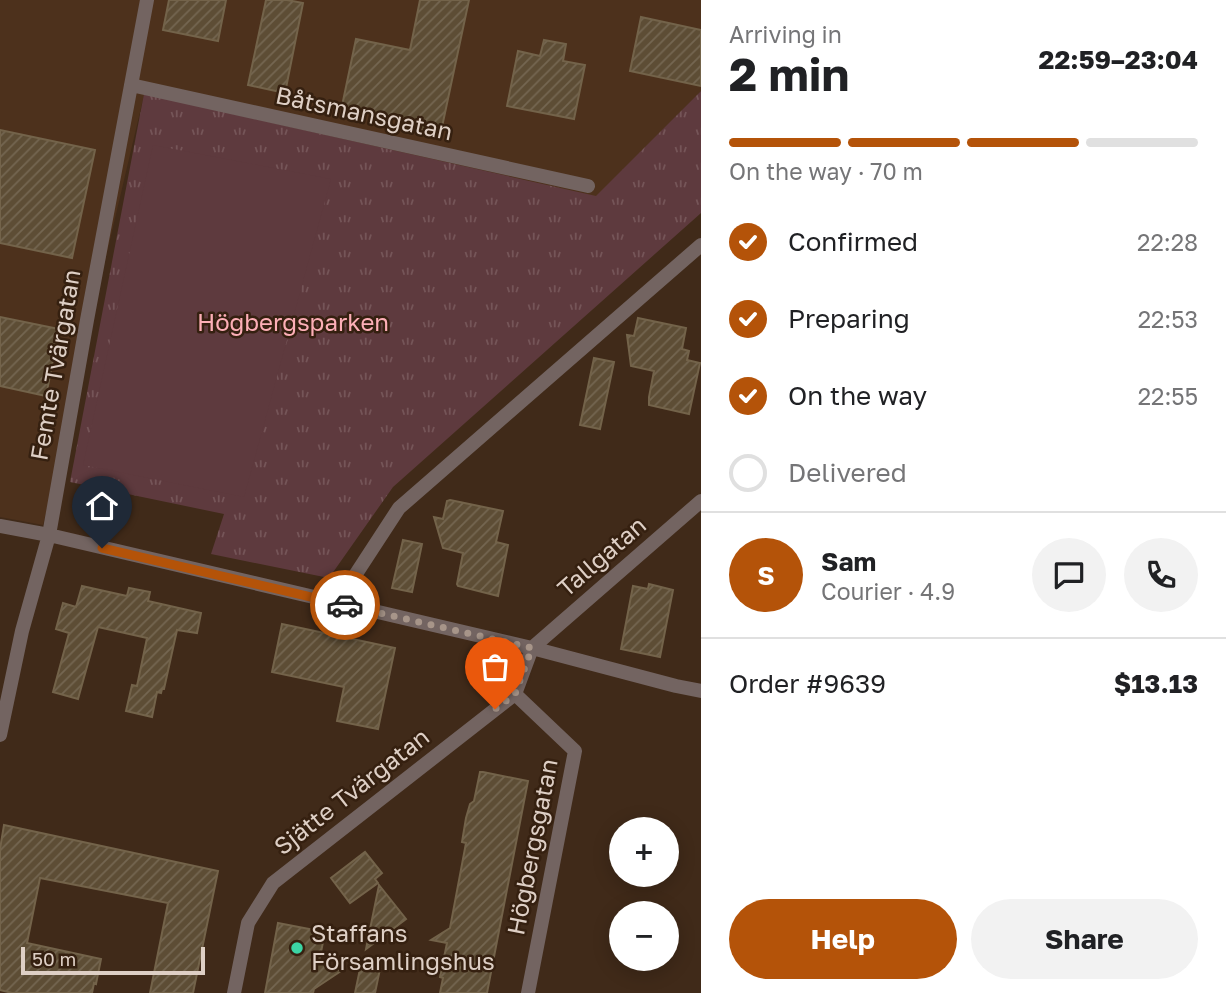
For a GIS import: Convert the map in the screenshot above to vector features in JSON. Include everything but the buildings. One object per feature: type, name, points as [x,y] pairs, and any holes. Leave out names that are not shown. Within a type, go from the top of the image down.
[{"type":"street","name":"Femte Tvärgatan","points":[[0,735],[22,631],[49,535],[147,0]]},
{"type":"street","name":"Båtsmansgatan","points":[[131,85],[588,186]]},
{"type":"street","points":[[337,603],[399,508],[701,245]]},
{"type":"street","name":"Tallgatan","points":[[532,648],[701,501]]},
{"type":"street","points":[[0,526],[49,535],[532,648],[701,691]]},
{"type":"street","points":[[515,694],[532,648]]},
{"type":"street","name":"Sjätte Tvärgatan","points":[[234,993],[248,923],[272,883],[515,694]]},
{"type":"street","name":"Högbergsgatan","points":[[515,694],[575,751],[528,993]]},
{"type":"shaded area","points":[[0,0],[701,0],[701,91],[596,197],[144,95],[43,525],[0,517]]},
{"type":"green space","name":"Högbergsparken","points":[[701,91],[701,213],[393,487],[329,578],[211,554],[224,514],[70,482],[144,94],[596,196]]},
{"type":"green space","points":[[153,145],[331,179],[244,497],[83,465]]},
{"type":"way so far","points":[[345,605],[532,648],[515,694],[495,709]]},
{"type":"place","name":"Staffans Församlingshus","points":[[297,948]]},
{"type":"route","points":[[102,548],[345,605]]}]
